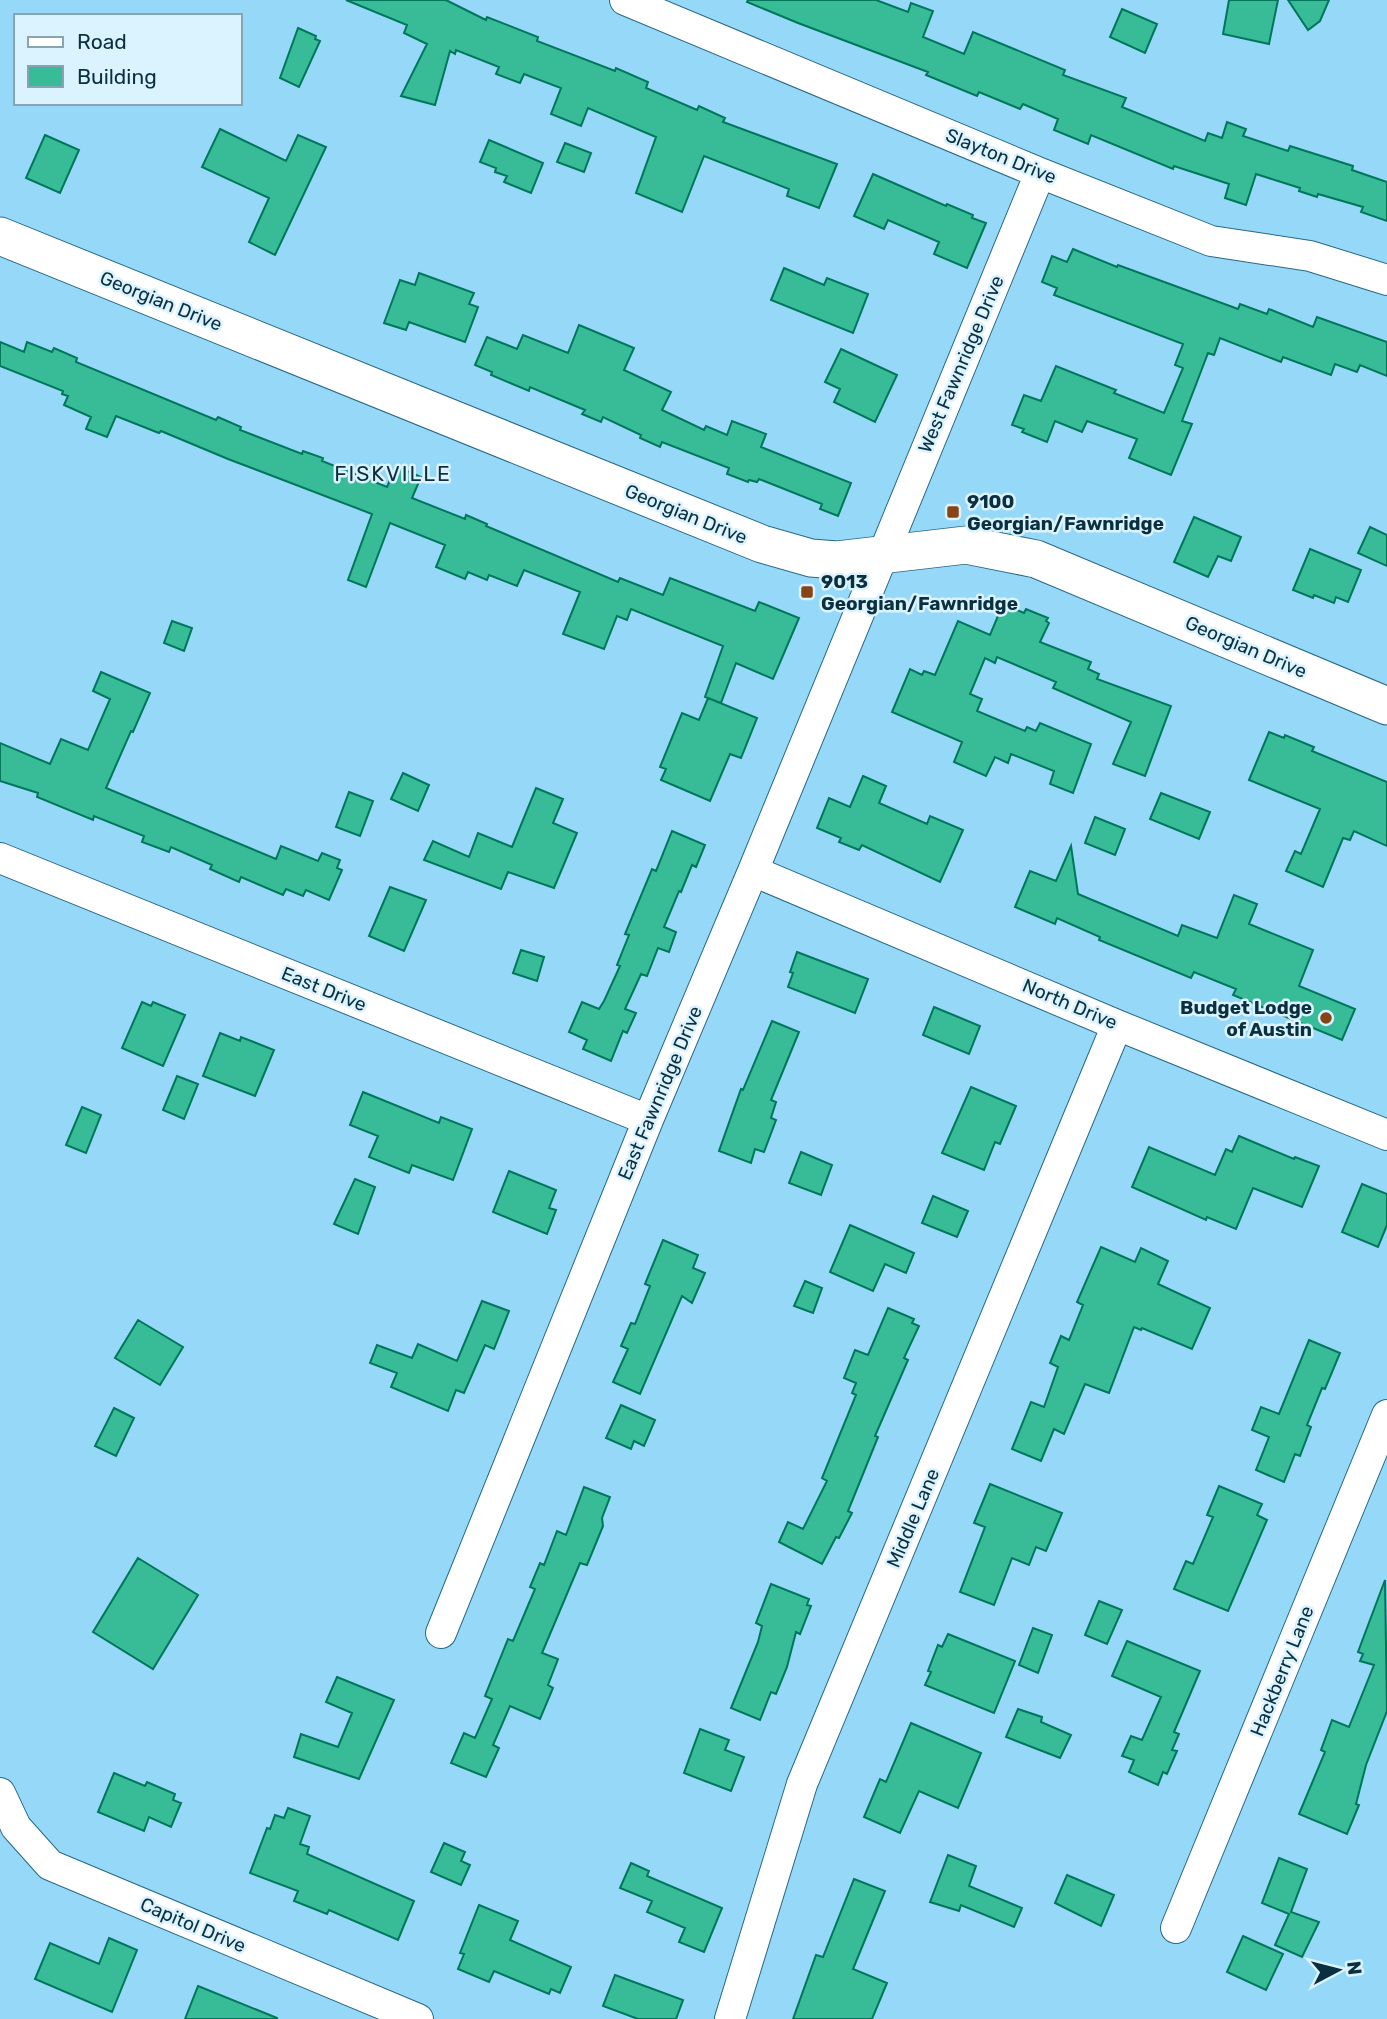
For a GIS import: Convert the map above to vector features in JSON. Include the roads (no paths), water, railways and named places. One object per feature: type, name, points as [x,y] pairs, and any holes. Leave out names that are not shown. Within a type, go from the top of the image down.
[{"type":"street","name":"Slayton Drive","points":[[625,0],[1040,173],[1211,241],[1310,256],[1387,280]]},
{"type":"street","name":"West Fawnridge Drive","points":[[882,555],[1040,173]]},
{"type":"street","name":"Georgian Drive","points":[[0,236],[762,544],[811,558],[837,560],[966,545],[1036,559],[1387,706]]},
{"type":"street","name":"East Fawnridge Drive","points":[[441,1633],[648,1120],[882,555]]},
{"type":"street","name":"East Drive","points":[[0,858],[648,1120]]},
{"type":"street","name":"North Drive","points":[[753,871],[1387,1135]]},
{"type":"street","name":"Middle Lane","points":[[730,2019],[802,1784],[1117,1024]]},
{"type":"street","name":"Hackberry Lane","points":[[1176,1928],[1387,1415]]},
{"type":"street","name":"Capitol Drive","points":[[0,1793],[16,1827],[50,1865],[418,2019]]},
{"type":"place","name":"9100 Georgian/Fawnridge","points":[[953,512]]},
{"type":"place","name":"9013 Georgian/Fawnridge","points":[[807,592]]},
{"type":"place","name":"Budget Lodge of Austin","points":[[1326,1018]]},
{"type":"district","name":"FISKVILLE","points":[[393,473]]}]
